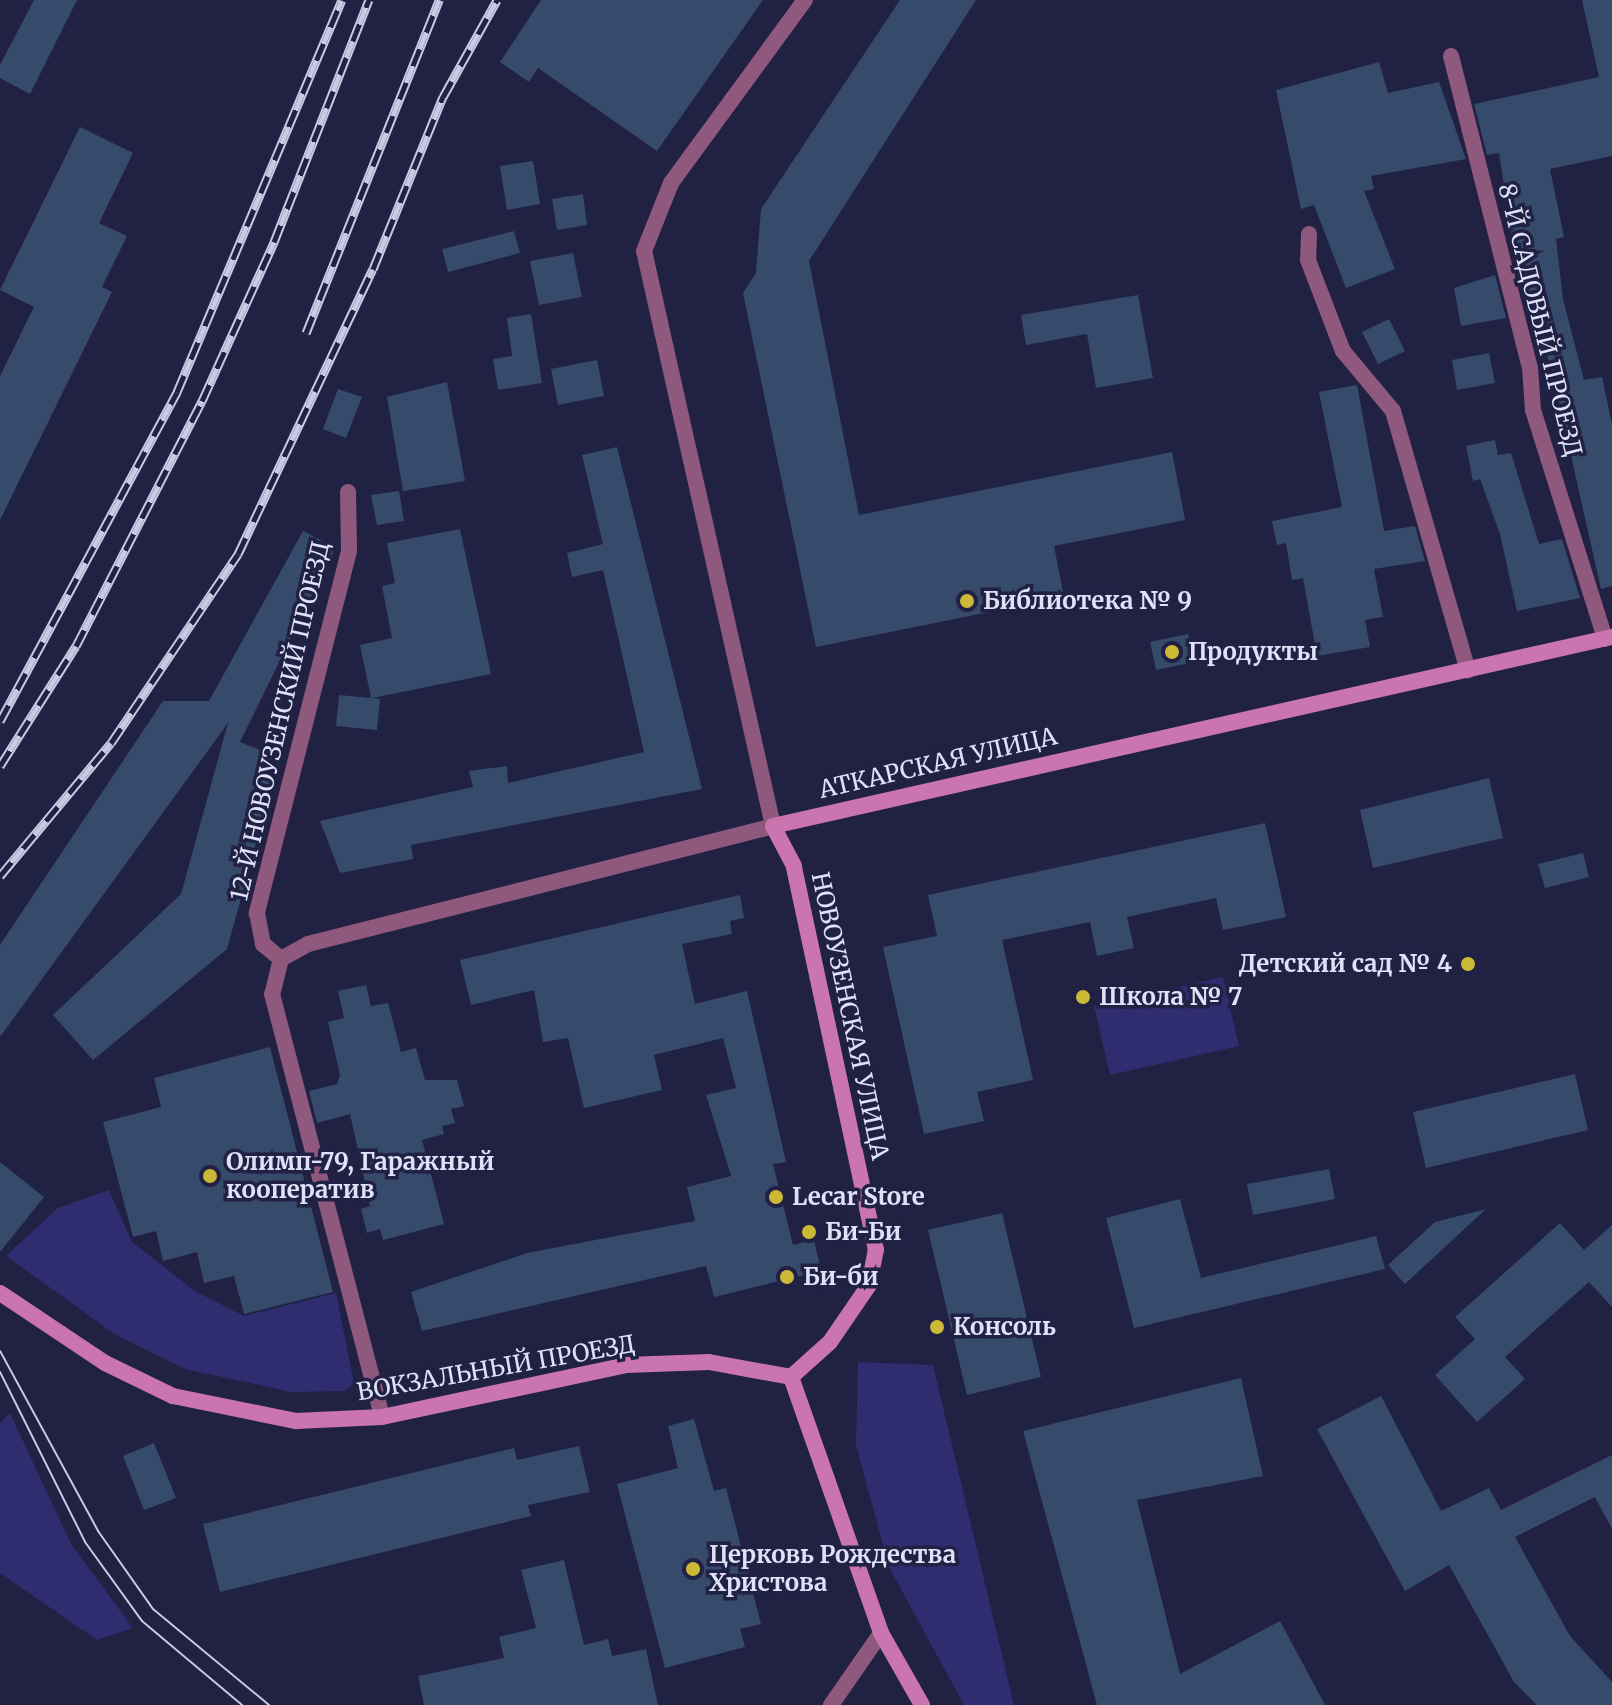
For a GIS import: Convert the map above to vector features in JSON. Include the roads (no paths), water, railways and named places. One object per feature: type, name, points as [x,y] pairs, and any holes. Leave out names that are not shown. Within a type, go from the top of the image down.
[{"type":"main road","name":"АТКАРСКАЯ УЛИЦА","points":[[773,826],[1608,638]]},
{"type":"main road","name":"НОВОУЗЕНСКАЯ УЛИЦА","points":[[773,826],[794,866],[876,1250],[869,1285],[830,1342],[791,1377]]},
{"type":"main road","name":"ВОКЗАЛЬНЫЙ ПРОЕЗД","points":[[0,1293],[105,1363],[173,1396],[296,1421],[382,1417],[626,1365],[709,1362],[791,1377]]},
{"type":"main road","points":[[791,1377],[881,1633],[922,1705]]},
{"type":"street","name":"НОВОУЗЕНСКАЯ УЛИЦА","points":[[773,826],[644,251],[671,183],[805,0]]},
{"type":"street","name":"8-Й САДОВЫЙ ПРОЕЗД","points":[[1451,56],[1530,368],[1533,410],[1608,638]]},
{"type":"street","points":[[1309,234],[1308,260],[1343,351],[1393,411],[1468,670]]},
{"type":"street","name":"12-Й НОВОУЗЕНСКИЙ ПРОЕЗД","points":[[281,959],[263,944],[257,913],[349,551],[348,492]]},
{"type":"street","name":"АТКАРСКАЯ УЛИЦА","points":[[281,959],[308,944],[773,826]]},
{"type":"street","points":[[281,959],[272,994],[382,1417]]},
{"type":"street","points":[[831,1705],[881,1633]]},
{"type":"tram line","points":[[0,1351],[98,1531],[153,1609],[269,1705]]},
{"type":"tram line","points":[[0,1372],[85,1542],[142,1621],[242,1705]]},
{"type":"railway","points":[[0,721],[177,392],[342,0]]},
{"type":"railway","points":[[0,766],[76,646],[202,401],[274,242],[369,0]]},
{"type":"railway","points":[[306,333],[439,0]]},
{"type":"railway","points":[[0,876],[111,743],[238,554],[373,269],[443,97],[497,0]]},
{"type":"place","name":"Библиотека № 9","points":[[967,601]]},
{"type":"place","name":"Продукты","points":[[1172,652]]},
{"type":"place","name":"Детский сад № 4","points":[[1468,964]]},
{"type":"place","name":"Школа № 7","points":[[1083,997]]},
{"type":"place","name":"Олимп-79, Гаражный кооператив","points":[[210,1176]]},
{"type":"place","name":"Lecar Store","points":[[776,1197]]},
{"type":"place","name":"Би-Би","points":[[809,1232]]},
{"type":"place","name":"Би-би","points":[[787,1277]]},
{"type":"place","name":"Консоль","points":[[937,1327]]},
{"type":"place","name":"Церковь Рождества Христова","points":[[693,1569]]}]
